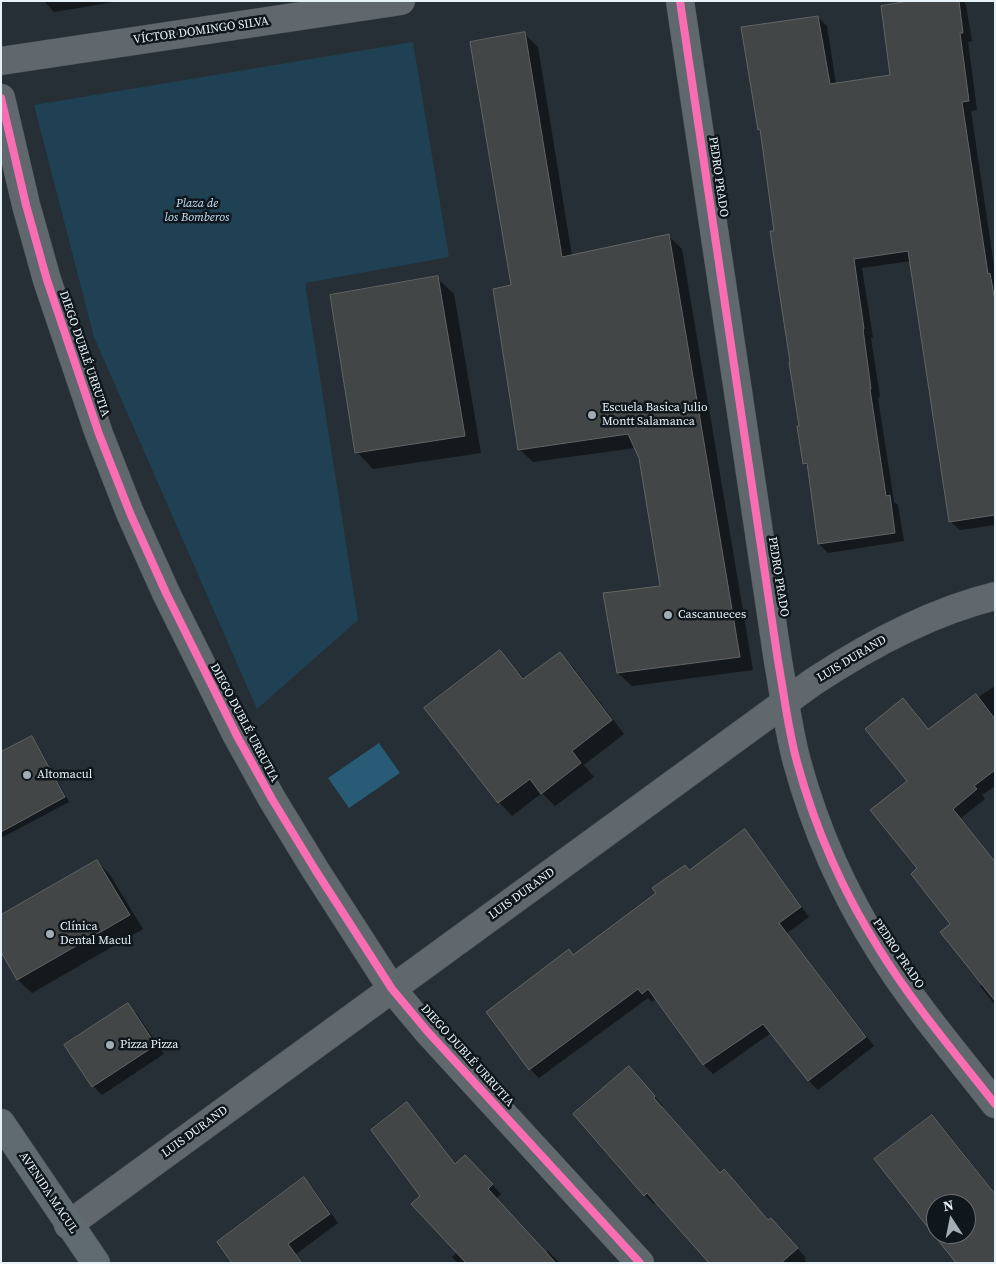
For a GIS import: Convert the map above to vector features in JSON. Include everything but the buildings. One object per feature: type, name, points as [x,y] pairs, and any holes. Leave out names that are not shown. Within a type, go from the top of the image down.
[{"type":"main road","name":"AVENIDA MACUL","points":[[1,1123],[68,1225],[96,1263]]},
{"type":"street","name":"VÍCTOR DOMINGO SILVA","points":[[1,61],[339,6],[401,1]]},
{"type":"street","name":"PEDRO PRADO","points":[[680,1],[785,702],[796,761],[815,818],[858,914],[881,953],[907,990],[995,1104]]},
{"type":"street","name":"DIEGO DUBLÉ URRUTIA","points":[[1,98],[26,205],[47,280],[99,434],[130,513],[166,593],[237,736],[316,872],[392,989],[428,1032],[640,1263]]},
{"type":"street","name":"LUIS DURAND","points":[[68,1225],[785,702],[838,666],[882,640],[928,619],[995,596]]},
{"type":"green space","name":"Plaza de los Bomberos","points":[[413,42],[449,257],[305,283],[358,620],[257,709],[94,337],[34,105]]},
{"type":"shaded area","points":[[379,743],[400,773],[349,808],[328,778]]},
{"type":"cycle path","points":[[680,1],[778,661],[794,750],[804,787],[832,860],[868,930],[907,991],[995,1104]]},
{"type":"cycle path","points":[[1,98],[26,205],[47,280],[99,434],[130,513],[166,593],[237,736],[272,799],[316,871],[392,989],[428,1032],[640,1263]]},
{"type":"place","name":"Escuela Basica Julio Montt Salamanca","points":[[592,415]]},
{"type":"place","name":"Cascanueces","points":[[668,615]]},
{"type":"place","name":"Altomacul","points":[[27,775]]},
{"type":"place","name":"Clínica Dental Macul","points":[[50,934]]},
{"type":"place","name":"Pizza Pizza","points":[[110,1045]]}]
